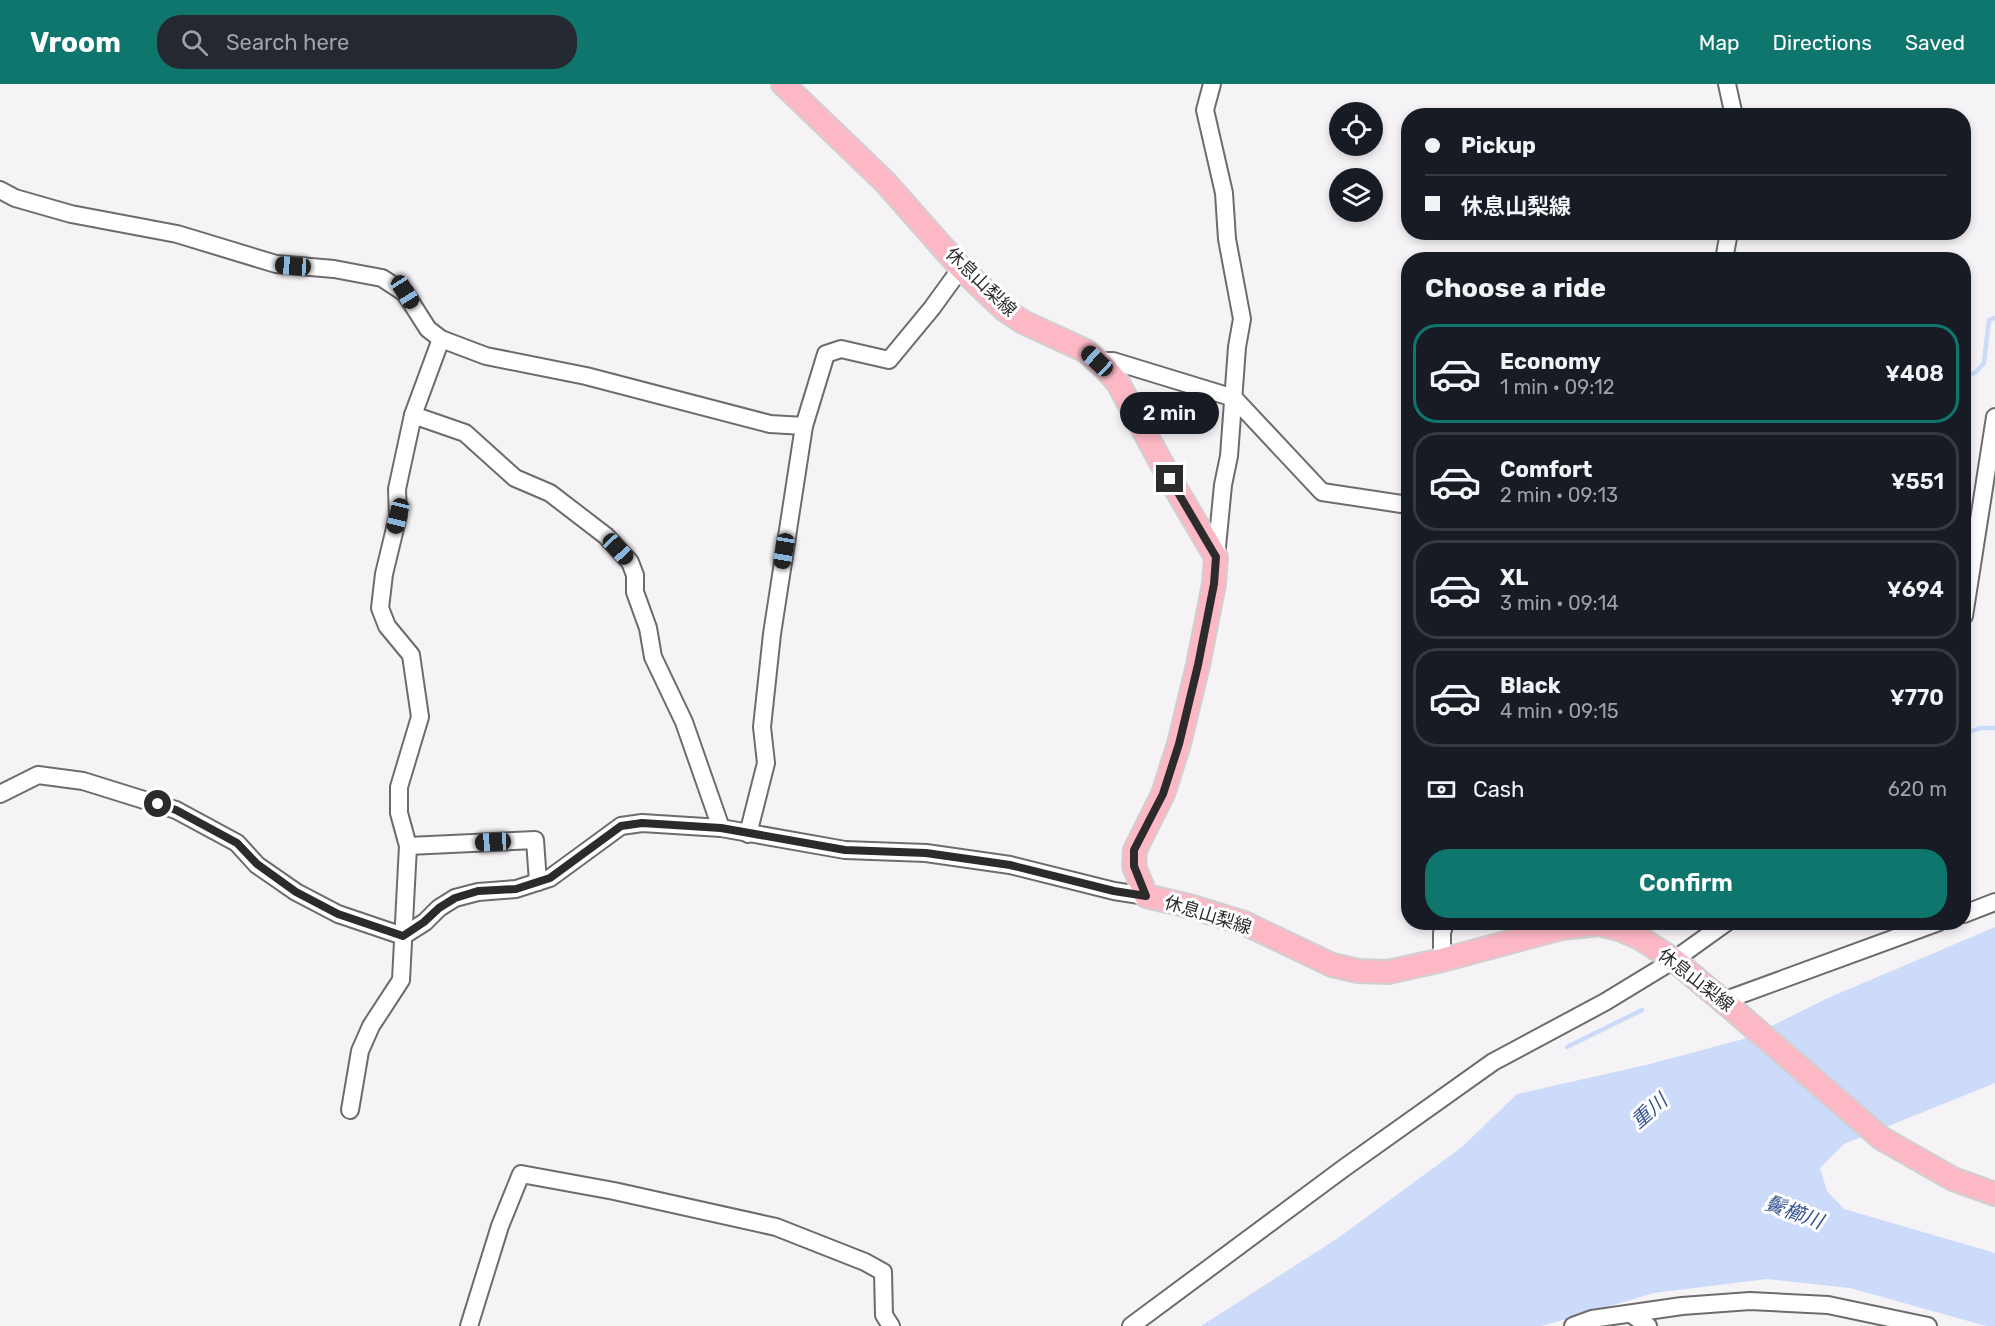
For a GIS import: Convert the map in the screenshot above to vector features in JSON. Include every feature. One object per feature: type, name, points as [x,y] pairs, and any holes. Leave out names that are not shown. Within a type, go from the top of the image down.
[{"type":"main road","name":"休息山梨線","points":[[783,84],[885,182],[961,268],[1005,310],[1023,322],[1086,351],[1118,383],[1170,479],[1216,557],[1214,584],[1198,665],[1179,744],[1163,794],[1134,850],[1134,866],[1146,896],[1244,923],[1332,965],[1358,971],[1388,972],[1554,930]]},
{"type":"main road","name":"休息山梨線","points":[[1622,930],[1640,938],[1674,960],[1881,1138],[1953,1179],[1995,1194]]},
{"type":"street","points":[[1212,84],[1205,110],[1224,193],[1227,239],[1242,319],[1237,346],[1229,456],[1223,485],[1216,557]]},
{"type":"street","points":[[1727,84],[1732,108]]},
{"type":"street","points":[[0,190],[15,198],[71,214],[177,234],[276,264],[334,268],[382,278],[405,292],[428,329],[441,339],[486,357],[586,376],[771,424],[804,426]]},
{"type":"street","points":[[748,834],[766,763],[762,727],[772,634],[804,426],[826,354],[841,350],[888,360],[932,308],[961,268]]},
{"type":"street","points":[[350,1110],[360,1050],[371,1026],[401,980],[408,846],[399,813],[399,787],[420,717],[411,655],[387,626],[380,608],[384,574],[398,516],[397,489],[413,415],[441,339]]},
{"type":"street","points":[[1097,361],[1113,361],[1234,398],[1322,492],[1401,504]]},
{"type":"street","points":[[413,415],[465,433],[515,478],[550,493],[606,536],[630,562],[635,575],[635,592],[648,628],[653,657],[684,722],[721,828]]},
{"type":"street","points":[[1971,571],[1995,417]]},
{"type":"street","points":[[0,794],[38,775],[83,781],[176,810],[237,843],[257,864],[296,892],[338,914],[403,936]]},
{"type":"street","points":[[403,936],[455,898],[478,891],[516,889],[550,878],[621,826],[642,823],[721,828],[845,850],[926,853],[1010,865],[1114,891],[1146,896]]},
{"type":"street","points":[[408,846],[535,840],[538,882]]},
{"type":"street","points":[[1971,911],[1995,902]]},
{"type":"street","points":[[1442,960],[1443,930]]},
{"type":"street","points":[[1131,1326],[1344,1168],[1493,1062],[1605,1002],[1674,960],[1716,930]]},
{"type":"street","points":[[1727,1004],[1918,930]]},
{"type":"street","points":[[469,1326],[500,1226],[520,1174],[614,1191],[776,1227],[864,1262],[883,1272],[884,1315],[891,1326]]},
{"type":"street","points":[[1573,1326],[1592,1319],[1682,1306],[1750,1301],[1828,1305],[1928,1326]]},
{"type":"street","points":[[1631,1314],[1648,1326]]},
{"type":"water","points":[[1995,927],[1995,1083],[1844,1144],[1820,1168],[1827,1191],[1844,1209],[1995,1253],[1995,1326],[1986,1326],[1850,1288],[1767,1279],[1654,1293],[1542,1326],[1201,1326],[1338,1238],[1462,1147],[1517,1094],[1646,1065],[1747,1038],[1828,998]]},
{"type":"waterway","points":[[1971,374],[1975,373],[1984,363],[1989,320],[1995,318]]},
{"type":"waterway","points":[[1971,731],[1980,728],[1995,728]]},
{"type":"waterway","points":[[1567,1047],[1642,1010]]},
{"type":"route","points":[[158,804],[176,810],[237,843],[257,864],[296,892],[338,914],[403,936],[455,898],[478,891],[516,889],[550,878],[621,826],[642,823],[721,828],[845,850],[926,853],[1010,865],[1114,891],[1146,896],[1134,866],[1134,850],[1163,794],[1179,744],[1198,665],[1214,584],[1216,557],[1170,479]]},
{"type":"water label","name":"重川","points":[[1649,1111]]},
{"type":"water label","name":"鬢櫛川","points":[[1794,1212]]}]
